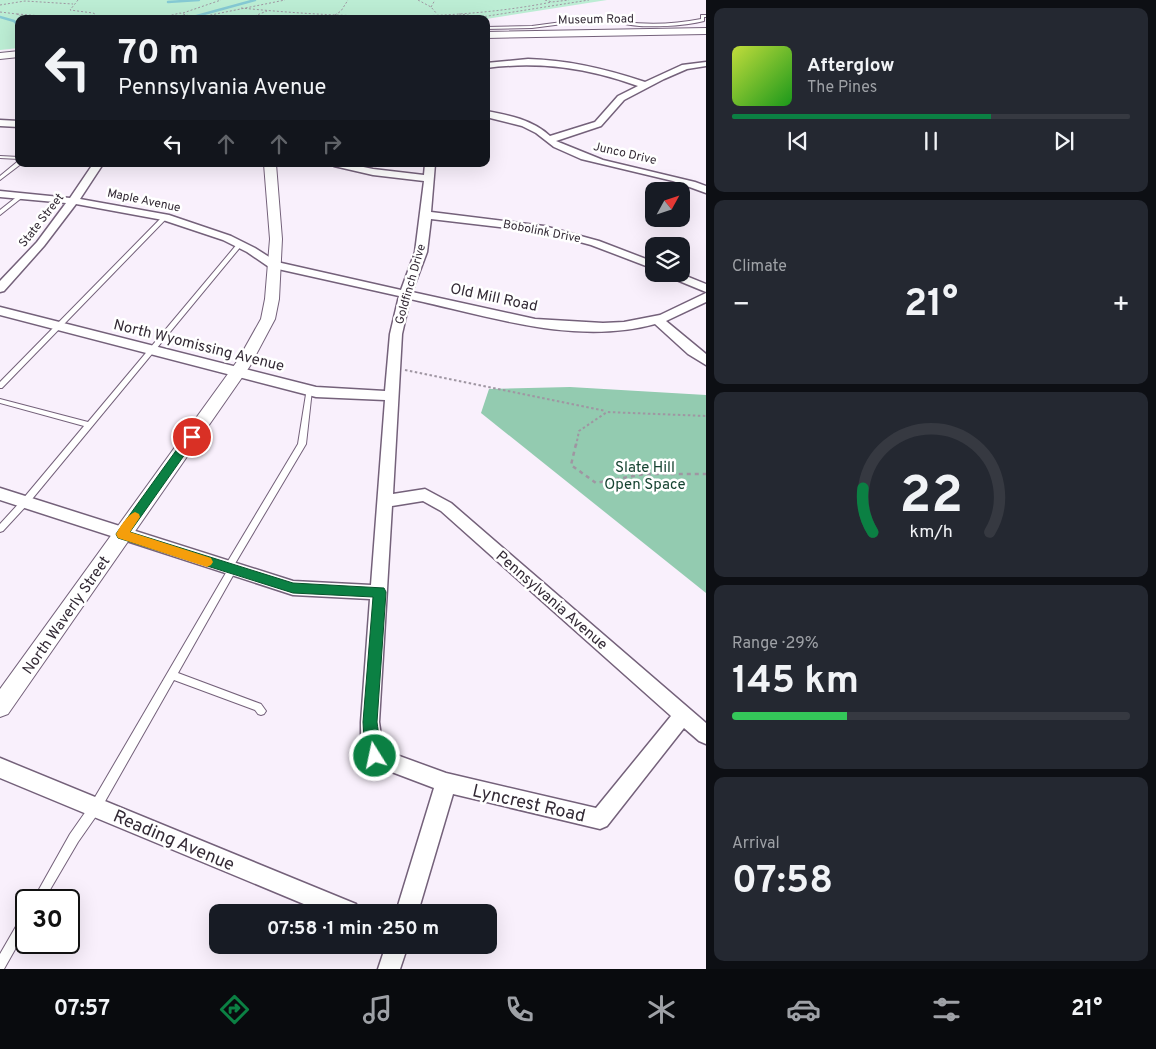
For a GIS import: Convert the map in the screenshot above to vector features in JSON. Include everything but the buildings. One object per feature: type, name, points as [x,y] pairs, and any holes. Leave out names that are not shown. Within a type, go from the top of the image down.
[{"type":"main road","name":"Museum Road","points":[[490,35],[706,31]]},
{"type":"main road","points":[[0,56],[15,54]]},
{"type":"street","points":[[490,65],[524,61],[567,63],[601,70],[645,85]]},
{"type":"street","points":[[549,140],[598,124],[621,98],[645,85],[685,67],[706,64]]},
{"type":"street","name":"Junco Drive","points":[[490,115],[508,118],[528,126],[549,140],[594,160],[670,176],[706,190]]},
{"type":"street","points":[[0,123],[15,124]]},
{"type":"street","name":"State Street","points":[[0,288],[32,254],[74,200],[96,167]]},
{"type":"street","name":"North Waverly Street","points":[[0,707],[238,372],[257,342],[268,319],[272,299],[276,239],[270,167]]},
{"type":"street","points":[[350,167],[373,172],[429,179]]},
{"type":"street","name":"Goldfinch Drive","points":[[430,167],[421,252],[405,295],[396,334],[370,722],[375,756],[446,783]]},
{"type":"street","name":"Maple Avenue","points":[[0,194],[74,200],[165,217],[210,230],[240,244],[273,265]]},
{"type":"street","name":"Bobolink Drive","points":[[426,215],[544,229],[595,243],[645,262]]},
{"type":"street","name":"Old Mill Road","points":[[273,265],[535,323],[576,327],[633,326],[659,320],[686,310],[706,297]]},
{"type":"street","points":[[690,282],[706,288]]},
{"type":"street","name":"North Wyomissing Avenue","points":[[0,311],[309,390],[392,396]]},
{"type":"street","points":[[659,320],[693,351],[706,360]]},
{"type":"street","points":[[0,494],[293,588],[380,592]]},
{"type":"street","name":"Pennsylvania Avenue","points":[[386,501],[425,495],[446,507],[706,736]]},
{"type":"street","name":"Lyncrest Road","points":[[446,783],[600,819],[683,715]]},
{"type":"street","name":"Reading Avenue","points":[[0,768],[329,904]]},
{"type":"street","points":[[409,904],[446,783]]},
{"type":"street","points":[[389,969],[394,954]]},
{"type":"lane","points":[[624,23],[675,25],[700,21],[703,20],[702,16],[706,16]]},
{"type":"lane","points":[[490,28],[577,21]]},
{"type":"lane","points":[[0,157],[15,158]]},
{"type":"lane","points":[[0,178],[15,167]]},
{"type":"lane","points":[[0,213],[21,196]]},
{"type":"lane","points":[[0,386],[165,217]]},
{"type":"lane","points":[[0,529],[25,502],[240,244]]},
{"type":"lane","points":[[44,889],[74,838],[95,808],[172,675],[302,444],[309,390]]},
{"type":"lane","points":[[0,401],[89,425]]},
{"type":"lane","points":[[172,675],[258,707],[261,711]]},
{"type":"lane","points":[[0,964],[15,939]]},
{"type":"path","points":[[78,0],[70,10],[93,13],[94,15]]},
{"type":"path","points":[[172,15],[221,0]]},
{"type":"path","points":[[210,15],[285,0]]},
{"type":"path","points":[[335,15],[341,11],[348,0]]},
{"type":"path","points":[[418,0],[431,7],[437,14]]},
{"type":"path","points":[[431,7],[435,0]]},
{"type":"path","points":[[545,0],[552,2]]},
{"type":"path","points":[[241,8],[335,15],[437,14],[492,11],[570,0]]},
{"type":"path","points":[[487,15],[588,0]]},
{"type":"path","points":[[0,6],[26,1],[73,4]]},
{"type":"path","points":[[257,15],[267,11]]},
{"type":"path","points":[[0,12],[29,15]]},
{"type":"path","points":[[180,13],[187,15]]},
{"type":"path","points":[[451,13],[470,15]]},
{"type":"path","points":[[394,368],[607,412],[706,416]]},
{"type":"path","points":[[607,412],[579,431],[571,465],[596,483],[644,474],[706,474]]},
{"type":"green space","points":[[0,0],[607,0],[490,18],[490,15],[15,15],[15,48],[0,50]]},
{"type":"green space","name":"Slate Hill Open Space","points":[[570,387],[706,395],[706,593],[481,413],[489,389]]},
{"type":"waterway","points":[[168,2],[199,0]]},
{"type":"waterway","points":[[200,15],[255,0]]},
{"type":"waterway","points":[[0,17],[15,22]]},
{"type":"slow traffic","points":[[135,517],[122,534],[207,562]]},
{"type":"route","points":[[192,437],[122,534],[293,588],[380,592],[370,722],[375,756]]}]
